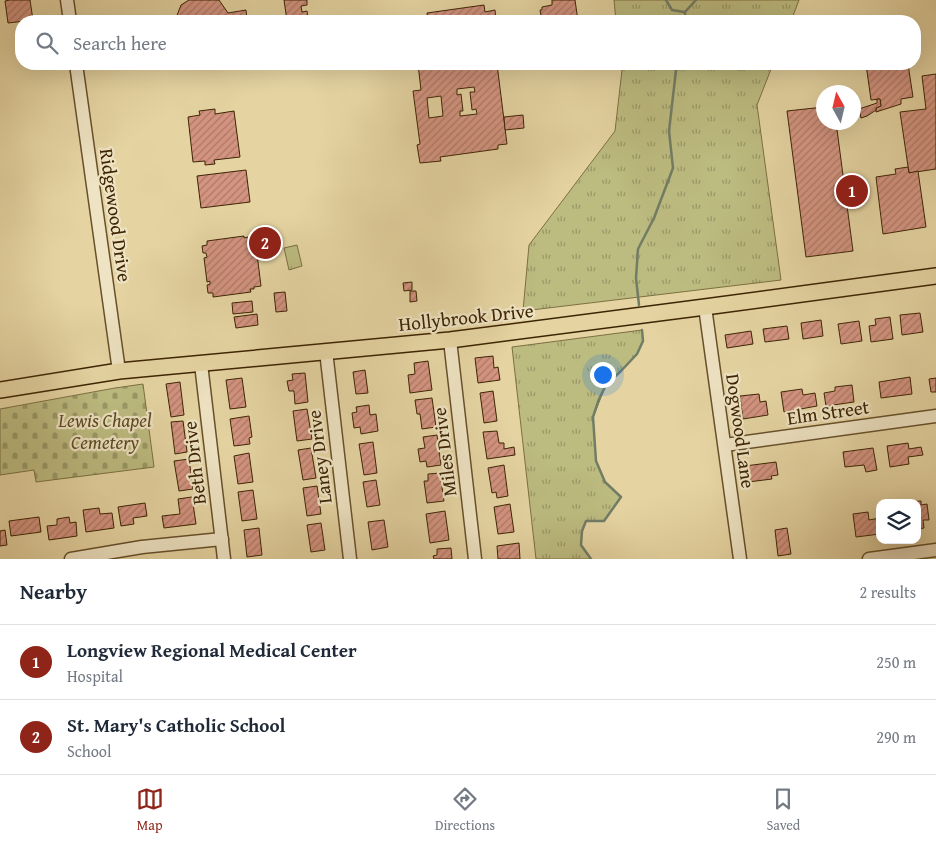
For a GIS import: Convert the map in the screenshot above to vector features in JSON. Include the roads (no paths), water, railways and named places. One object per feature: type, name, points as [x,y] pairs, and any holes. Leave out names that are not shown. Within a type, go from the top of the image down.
[{"type":"main road","name":"Hollybrook Drive","points":[[0,390],[119,371],[450,340],[936,276]]},
{"type":"street","points":[[67,0],[69,15]]},
{"type":"street","name":"Ridgewood Drive","points":[[77,70],[119,371]]},
{"type":"street","name":"Dogwood Lane","points":[[705,307],[740,559]]},
{"type":"street","name":"Miles Drive","points":[[450,340],[475,559]]},
{"type":"street","name":"Laney Drive","points":[[326,352],[350,559]]},
{"type":"street","name":"Beth Drive","points":[[202,364],[224,559]]},
{"type":"street","name":"Elm Street","points":[[725,445],[936,416]]},
{"type":"street","points":[[71,559],[153,546],[222,539]]},
{"type":"street","points":[[869,559],[936,550]]},
{"type":"waterway","points":[[666,0],[672,10],[684,12]]},
{"type":"waterway","points":[[685,15],[685,12],[696,0]]},
{"type":"waterway","points":[[639,305],[636,278],[638,249],[654,218],[673,168],[669,131],[676,70]]},
{"type":"waterway","points":[[591,559],[581,545],[582,531],[586,521],[604,521],[621,497],[605,482],[596,461],[593,417],[606,385],[637,354],[643,341],[642,330]]},
{"type":"place","name":"Longview Regional Medical Center","points":[[852,191]]},
{"type":"place","name":"St. Mary's Catholic School","points":[[265,243]]},
{"type":"park label","name":"Lewis Chapel Cemetery","points":[[105,431]]}]
